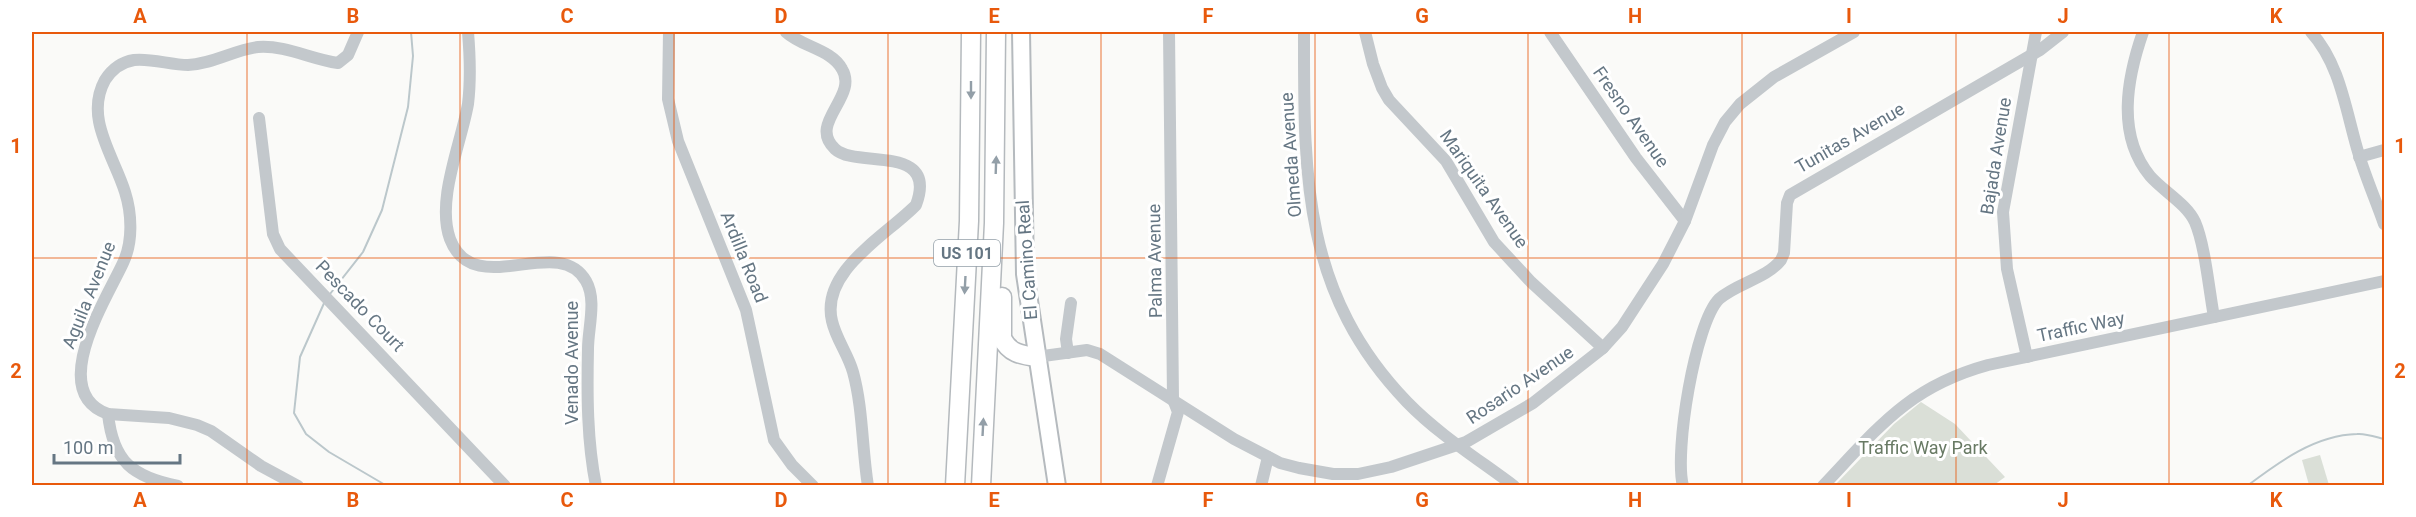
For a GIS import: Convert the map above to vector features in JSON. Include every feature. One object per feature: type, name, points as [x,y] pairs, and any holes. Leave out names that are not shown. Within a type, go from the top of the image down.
[{"type":"highway","name":"US 101","points":[[954,482],[969,221],[971,32]]},
{"type":"highway","name":"El Camino Real","points":[[981,486],[993,250],[996,32]]},
{"type":"highway","points":[[993,250],[1001,276],[1002,338],[1014,352],[1036,357]]},
{"type":"main road","name":"El Camino Real","points":[[1021,32],[1024,255],[1036,357],[1057,486]]},
{"type":"street","name":"Aguila Avenue","points":[[108,414],[100,411],[87,397],[80,374],[83,352],[130,242],[125,192],[98,116],[100,91],[109,74],[117,67],[137,60],[168,64],[202,64],[243,50],[266,47],[288,49],[338,63],[348,55],[358,32]]},
{"type":"street","name":"Venado Avenue","points":[[468,32],[468,102],[449,186],[449,236],[458,253],[478,265],[510,267],[542,262],[561,263],[578,272],[585,279],[591,300],[588,411],[596,486]]},
{"type":"street","name":"Ardilla Road","points":[[669,32],[668,99],[678,141],[746,310],[771,434],[792,465],[813,486]]},
{"type":"street","points":[[786,32],[830,57],[844,73],[846,87],[827,125],[826,133],[833,147],[848,156],[898,161],[910,169],[919,185],[916,205],[875,238],[854,261],[834,292],[830,307],[832,324],[855,382],[868,486]]},
{"type":"street","name":"Palma Avenue","points":[[1156,486],[1178,412],[1173,399],[1169,32]]},
{"type":"street","name":"Olmeda Avenue","points":[[1304,32],[1306,171],[1315,234],[1325,266],[1350,323],[1386,378],[1407,403],[1457,445],[1514,486]]},
{"type":"street","name":"Mariquita Avenue","points":[[1365,32],[1372,64],[1389,100],[1446,161],[1494,242],[1531,282],[1603,348]]},
{"type":"street","name":"Rosario Avenue","points":[[1036,357],[1087,350],[1100,354],[1268,457],[1310,471],[1358,474],[1391,467],[1457,445],[1501,424],[1565,380],[1603,348],[1622,327],[1643,296],[1685,222],[1718,136],[1740,104],[1774,77],[1854,32]]},
{"type":"street","name":"Bajada Avenue","points":[[2027,357],[2006,259],[2003,212],[2036,32]]},
{"type":"street","points":[[2031,54],[2063,32]]},
{"type":"street","points":[[2143,32],[2126,112],[2130,134],[2137,156],[2151,176],[2194,219],[2214,317]]},
{"type":"street","points":[[2311,32],[2322,45],[2334,67],[2359,157],[2385,224]]},
{"type":"street","name":"Fresno Avenue","points":[[1555,33],[1636,158],[1685,222]]},
{"type":"street","name":"Tunitas Avenue","points":[[1683,486],[1680,467],[1682,434],[1695,358],[1707,318],[1720,298],[1781,260],[1784,253],[1787,203],[1790,195],[2031,54]]},
{"type":"street","name":"Pescado Court","points":[[259,118],[273,234],[280,249],[505,486]]},
{"type":"street","points":[[2359,157],[2385,150]]},
{"type":"street","name":"Traffic Way","points":[[1823,486],[1895,411],[1918,393],[1968,371],[2385,281]]},
{"type":"street","points":[[1068,352],[1066,339],[1071,303]]},
{"type":"street","points":[[178,486],[147,479],[131,467],[110,436],[108,414],[169,418],[211,430],[261,466],[298,486]]},
{"type":"street","points":[[1261,486],[1268,457]]},
{"type":"green space","name":"Traffic Way Park","points":[[1921,402],[1955,424],[2005,477],[1994,485],[1835,485],[1894,424]]},
{"type":"green space","points":[[2320,455],[2329,485],[2309,485],[2302,460]]},
{"type":"waterway","points":[[330,294],[363,252],[382,210],[408,107],[413,56],[411,32]]},
{"type":"waterway","points":[[325,301],[300,357],[294,413],[306,434],[329,452],[387,486]]},
{"type":"waterway","points":[[2247,486],[2298,451],[2327,439],[2360,434],[2384,439]]}]
